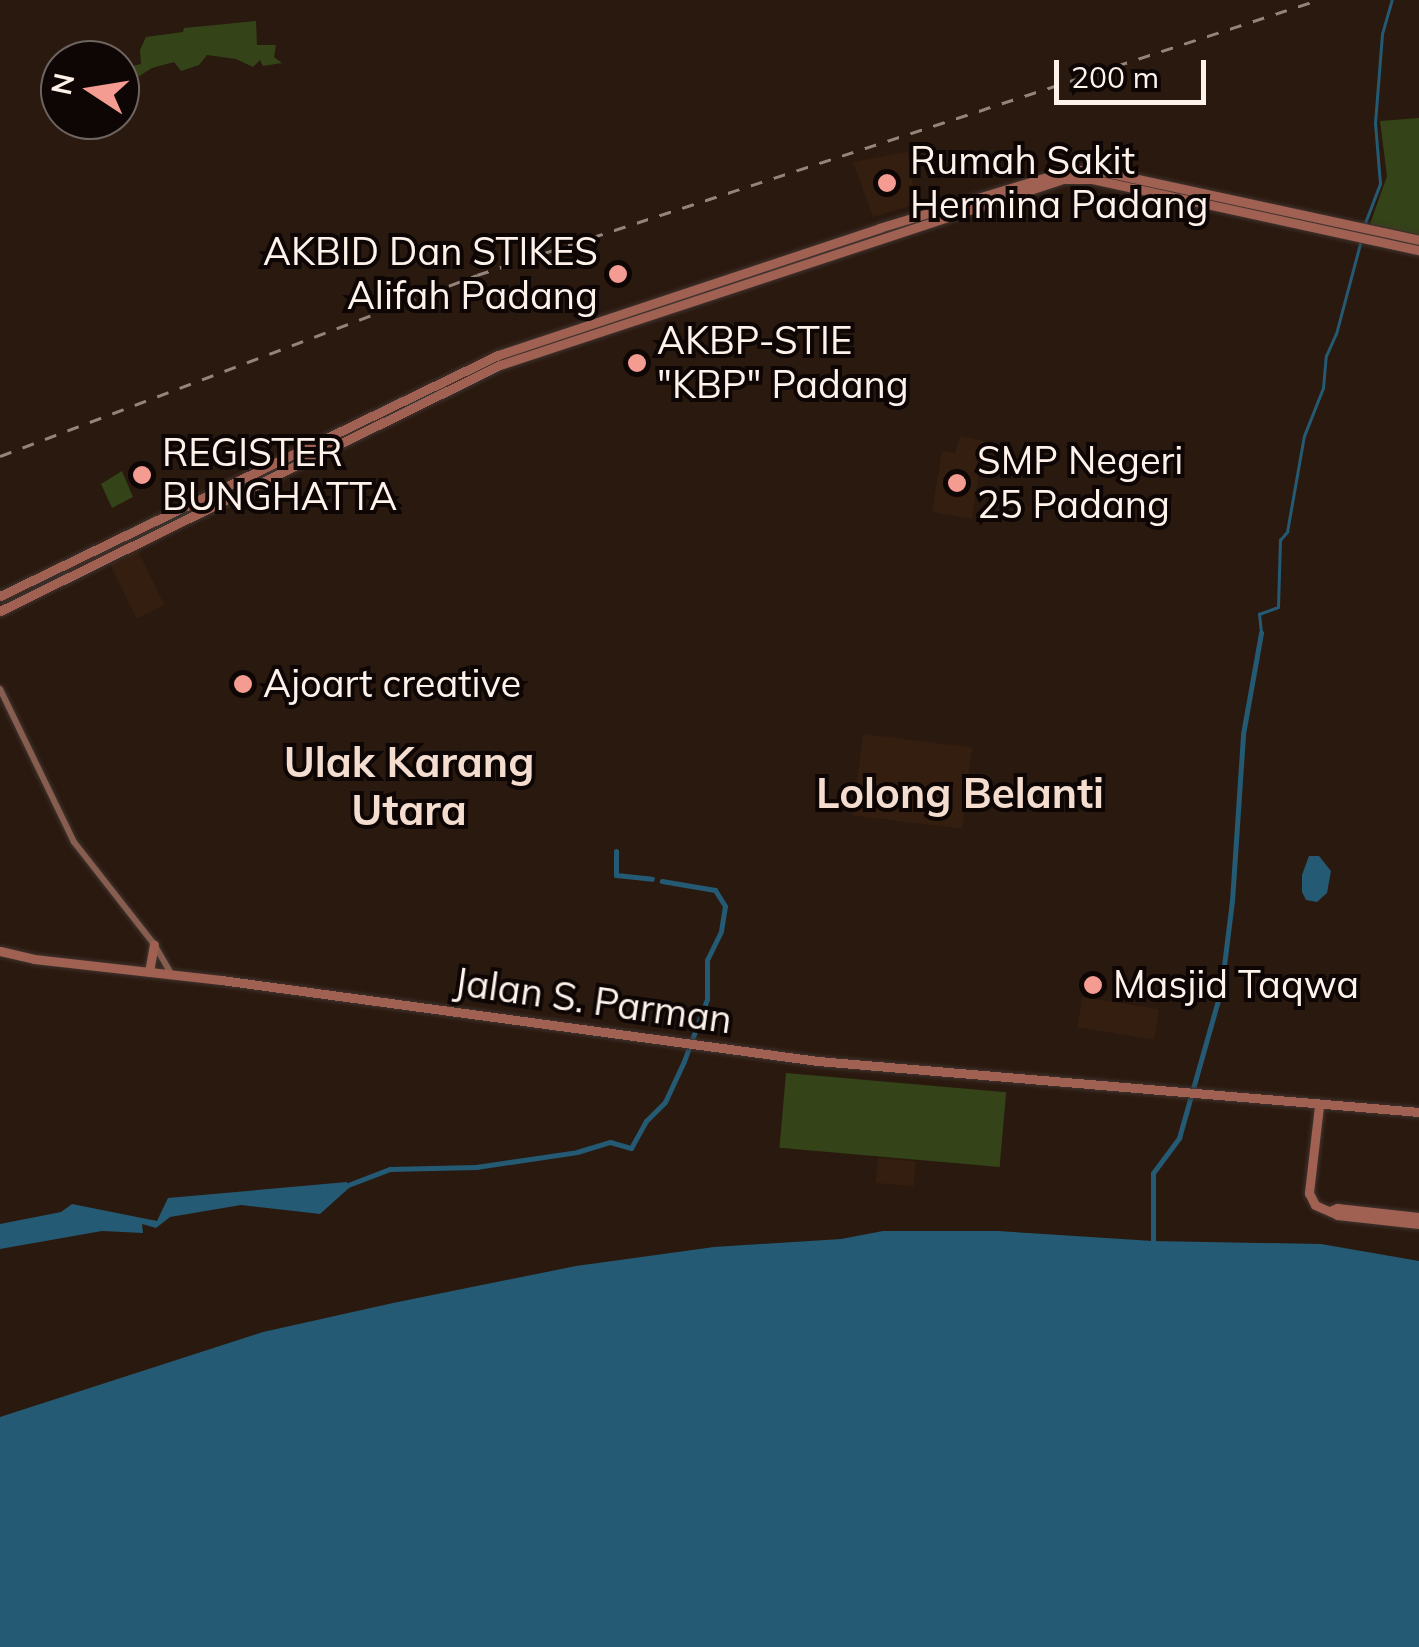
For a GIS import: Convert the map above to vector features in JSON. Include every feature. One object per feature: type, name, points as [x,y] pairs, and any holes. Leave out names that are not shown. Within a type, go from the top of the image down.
[{"type":"main road","points":[[0,596],[500,364],[1070,170],[1096,170],[1355,232],[1419,240]]},
{"type":"main road","points":[[1366,234],[1419,250]]},
{"type":"main road","points":[[0,611],[298,457]]},
{"type":"main road","points":[[0,689],[74,842],[154,944],[171,974]]},
{"type":"main road","points":[[149,972],[154,944]]},
{"type":"main road","name":"Jalan S. Parman","points":[[0,951],[34,960],[171,974],[827,1062],[1419,1112]]},
{"type":"main road","points":[[1318,1106],[1310,1193],[1314,1205],[1330,1212],[1337,1208],[1419,1221]]},
{"type":"shaded area","name":"Rumah Sakit Hermina Padang","points":[[908,152],[916,204],[873,217],[853,162]]},
{"type":"shaded area","name":"SMP Negeri 25 Padang","points":[[960,436],[984,441],[972,519],[932,512],[942,451],[955,453]]},
{"type":"shaded area","points":[[138,551],[164,605],[136,619],[110,565]]},
{"type":"shaded area","points":[[863,734],[972,747],[962,829],[853,815]]},
{"type":"shaded area","points":[[1082,997],[1159,1009],[1154,1040],[1077,1028]]},
{"type":"shaded area","points":[[878,1158],[916,1161],[914,1186],[876,1183]]},
{"type":"green space","points":[[256,21],[257,45],[276,45],[274,57],[282,63],[263,66],[260,60],[253,67],[236,59],[207,55],[199,65],[181,71],[174,62],[140,76],[140,50],[146,37],[183,32],[184,28]]},
{"type":"green space","points":[[1419,118],[1419,235],[1370,224],[1387,176],[1380,121]]},
{"type":"green space","points":[[122,471],[133,497],[112,508],[101,484]]},
{"type":"green space","points":[[786,1073],[1006,1092],[1000,1167],[779,1148]]},
{"type":"water","points":[[1309,856],[1319,856],[1331,871],[1327,893],[1317,902],[1306,900],[1302,892],[1302,875]]},
{"type":"water","points":[[347,1182],[349,1188],[320,1214],[241,1205],[170,1217],[156,1228],[142,1224],[143,1233],[102,1231],[0,1249],[0,1224],[61,1212],[72,1204],[157,1221],[168,1198]]},
{"type":"water","points":[[883,1231],[998,1231],[1153,1241],[1321,1244],[1419,1261],[1419,1647],[0,1647],[0,1417],[263,1332],[393,1303],[576,1266],[714,1247],[841,1239]]},
{"type":"waterway","points":[[1365,223],[1380,184],[1375,123],[1382,34],[1392,0]]},
{"type":"waterway","points":[[1261,633],[1259,614],[1278,607],[1280,540],[1287,532],[1304,436],[1323,388],[1326,356],[1336,334],[1361,240]]},
{"type":"waterway","points":[[1153,1241],[1153,1173],[1179,1138],[1221,990],[1232,901],[1243,734],[1261,633]]},
{"type":"waterway","points":[[616,851],[616,875],[652,879]]},
{"type":"waterway","points":[[348,1185],[390,1169],[476,1167],[577,1152],[610,1142],[631,1148],[646,1121],[665,1102],[684,1061],[707,999],[707,960],[721,931],[725,906],[715,890],[662,881]]},
{"type":"railway","points":[[0,456],[477,275],[1318,0]]},
{"type":"place","name":"Rumah Sakit Hermina Padang","points":[[887,183]]},
{"type":"place","name":"AKBID Dan STIKES Alifah Padang","points":[[618,274]]},
{"type":"place","name":"AKBP-STIE \"KBP\" Padang","points":[[637,363]]},
{"type":"place","name":"REGISTER BUNGHATTA","points":[[142,475]]},
{"type":"place","name":"SMP Negeri 25 Padang","points":[[957,483]]},
{"type":"place","name":"Ajoart creative","points":[[243,684]]},
{"type":"place","name":"Masjid Taqwa","points":[[1093,985]]},
{"type":"district","name":"Ulak Karang Utara","points":[[409,786]]},
{"type":"district","name":"Lolong Belanti","points":[[960,793]]}]
